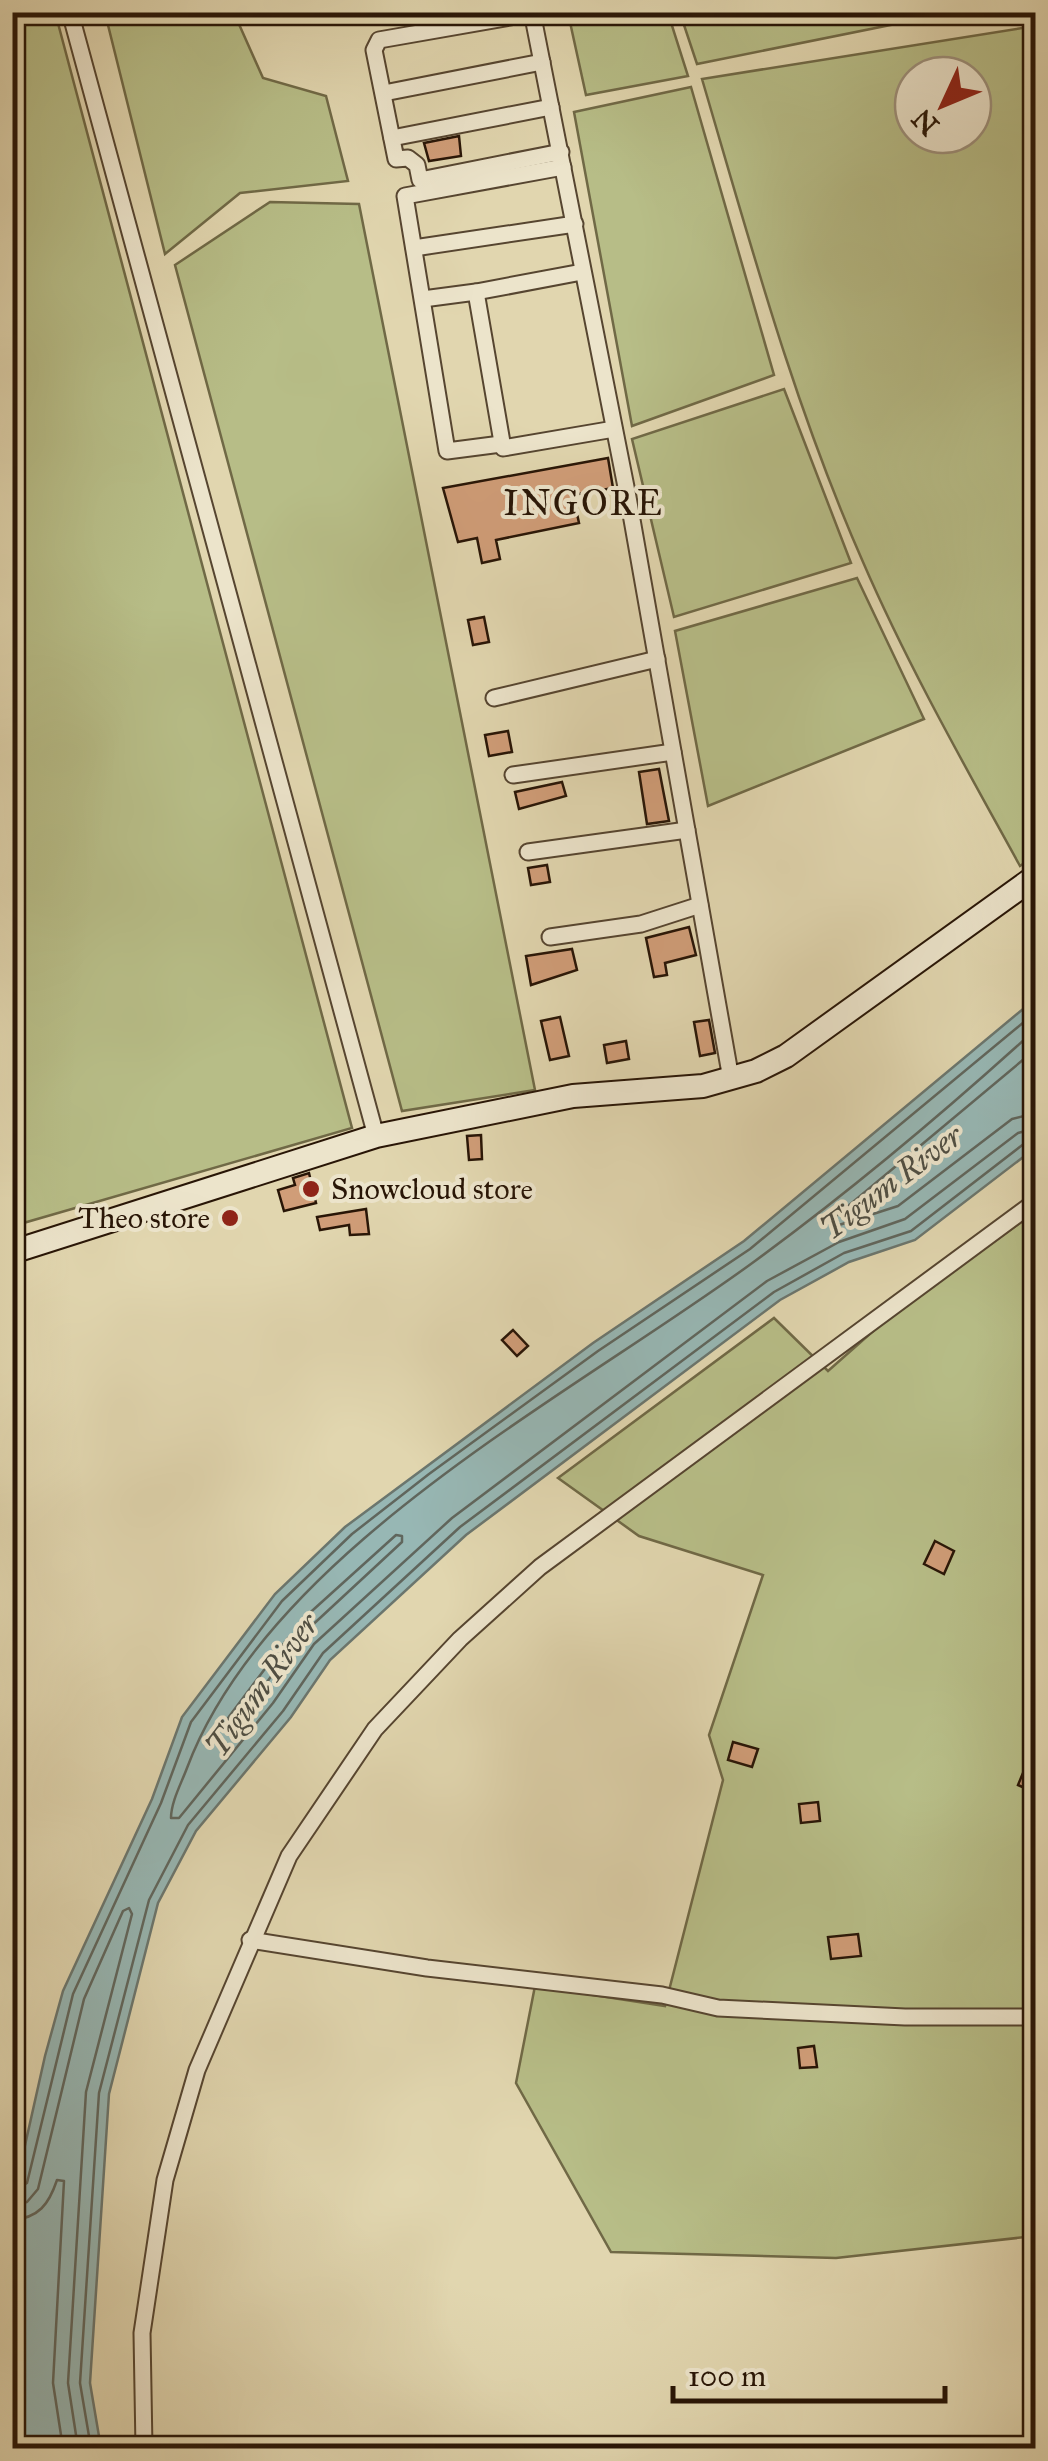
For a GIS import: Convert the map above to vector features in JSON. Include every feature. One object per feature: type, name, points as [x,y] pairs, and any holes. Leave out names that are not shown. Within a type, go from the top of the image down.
[{"type":"street","points":[[70,12],[376,1136]]},
{"type":"street","points":[[562,159],[420,180],[417,165],[408,158],[396,160],[374,50],[379,40],[532,13],[552,107],[562,159],[574,224],[582,272],[657,659],[731,1079]]},
{"type":"street","points":[[384,93],[542,62]]},
{"type":"street","points":[[392,138],[552,107]]},
{"type":"street","points":[[562,159],[408,193],[404,200],[448,453],[501,444],[507,448],[614,429]]},
{"type":"street","points":[[414,248],[574,224]]},
{"type":"street","points":[[423,300],[582,272]]},
{"type":"street","points":[[476,292],[501,444]]},
{"type":"street","points":[[494,698],[657,659]]},
{"type":"street","points":[[513,775],[674,752]]},
{"type":"street","points":[[528,852],[688,830]]},
{"type":"street","points":[[12,1252],[376,1136],[573,1096],[703,1086],[731,1079],[786,1056],[1036,876]]},
{"type":"street","points":[[550,936],[641,924],[700,904]]},
{"type":"street","points":[[144,2448],[142,2333],[164,2180],[197,2070],[289,1856],[375,1729],[460,1639],[606,1517],[672,1474],[870,1320],[1036,1200]]},
{"type":"street","points":[[250,1940],[428,1968],[662,1995],[718,2008],[905,2017],[1036,2016]]},
{"type":"green space","points":[[55,12],[352,1128],[13,1226],[12,13]]},
{"type":"green space","points":[[680,12],[950,13],[697,64]]},
{"type":"green space","points":[[105,13],[234,13],[263,78],[326,96],[348,181],[240,193],[165,254]]},
{"type":"green space","points":[[568,13],[668,13],[688,76],[586,95]]},
{"type":"green space","points":[[1035,26],[1036,855],[1020,866],[938,716],[863,562],[815,444],[702,79]]},
{"type":"green space","points":[[691,87],[774,375],[632,426],[574,112]]},
{"type":"green space","points":[[270,202],[359,204],[535,1090],[402,1111],[175,265]]},
{"type":"green space","points":[[784,389],[851,563],[674,617],[632,439]]},
{"type":"green space","points":[[857,578],[924,719],[708,806],[675,631]]},
{"type":"green space","points":[[1035,1212],[1035,2236],[836,2258],[611,2252],[516,2083],[535,1986],[665,2006],[723,1780],[709,1735],[763,1575],[639,1536],[558,1478],[774,1318],[828,1371],[889,1317]]},
{"type":"water","name":"Tigum River","points":[[1035,999],[1035,1148],[915,1240],[849,1262],[780,1300],[466,1535],[330,1660],[291,1717],[196,1831],[158,1903],[109,2094],[90,2383],[101,2448],[13,2448],[13,2199],[45,2056],[63,1991],[152,1799],[182,1717],[275,1594],[345,1527],[593,1343],[744,1241]]},
{"type":"building","points":[[459,136],[461,156],[429,161],[424,143]]},
{"type":"building","points":[[608,458],[613,488],[573,495],[579,523],[496,540],[500,559],[482,563],[477,538],[458,542],[443,488]]},
{"type":"building","points":[[484,617],[489,642],[473,645],[468,620]]},
{"type":"building","points":[[508,731],[512,752],[489,756],[485,735]]},
{"type":"building","points":[[659,769],[669,821],[647,824],[639,772]]},
{"type":"building","points":[[562,782],[566,796],[519,809],[515,792]]},
{"type":"building","points":[[547,865],[550,882],[531,885],[528,868]]},
{"type":"building","points":[[689,927],[696,955],[665,963],[667,975],[654,977],[646,938]]},
{"type":"building","points":[[572,949],[577,970],[531,985],[526,956]]},
{"type":"building","points":[[560,1017],[569,1056],[550,1060],[541,1021]]},
{"type":"building","points":[[709,1020],[715,1053],[700,1056],[694,1022]]},
{"type":"building","points":[[626,1041],[629,1059],[607,1063],[604,1045]]},
{"type":"building","points":[[481,1135],[482,1159],[469,1160],[467,1136]]},
{"type":"building","points":[[309,1173],[316,1203],[284,1211],[278,1190],[295,1185],[293,1178]]},
{"type":"building","points":[[366,1209],[369,1234],[350,1235],[349,1225],[320,1230],[317,1217]]},
{"type":"building","points":[[513,1330],[528,1346],[517,1356],[502,1340]]},
{"type":"building","points":[[935,1541],[954,1551],[944,1574],[924,1564]]},
{"type":"building","points":[[733,1742],[758,1749],[752,1767],[728,1760]]},
{"type":"building","points":[[1036,1744],[1036,1793],[1018,1785]]},
{"type":"building","points":[[818,1802],[820,1821],[801,1823],[799,1804]]},
{"type":"building","points":[[858,1934],[861,1956],[831,1959],[828,1937]]},
{"type":"building","points":[[814,2046],[817,2067],[800,2068],[798,2048]]},
{"type":"place","name":"Snowcloud store","points":[[311,1189]]},
{"type":"place","name":"Theo store","points":[[230,1218]]},
{"type":"district","name":"INGORE","points":[[584,503]]}]
